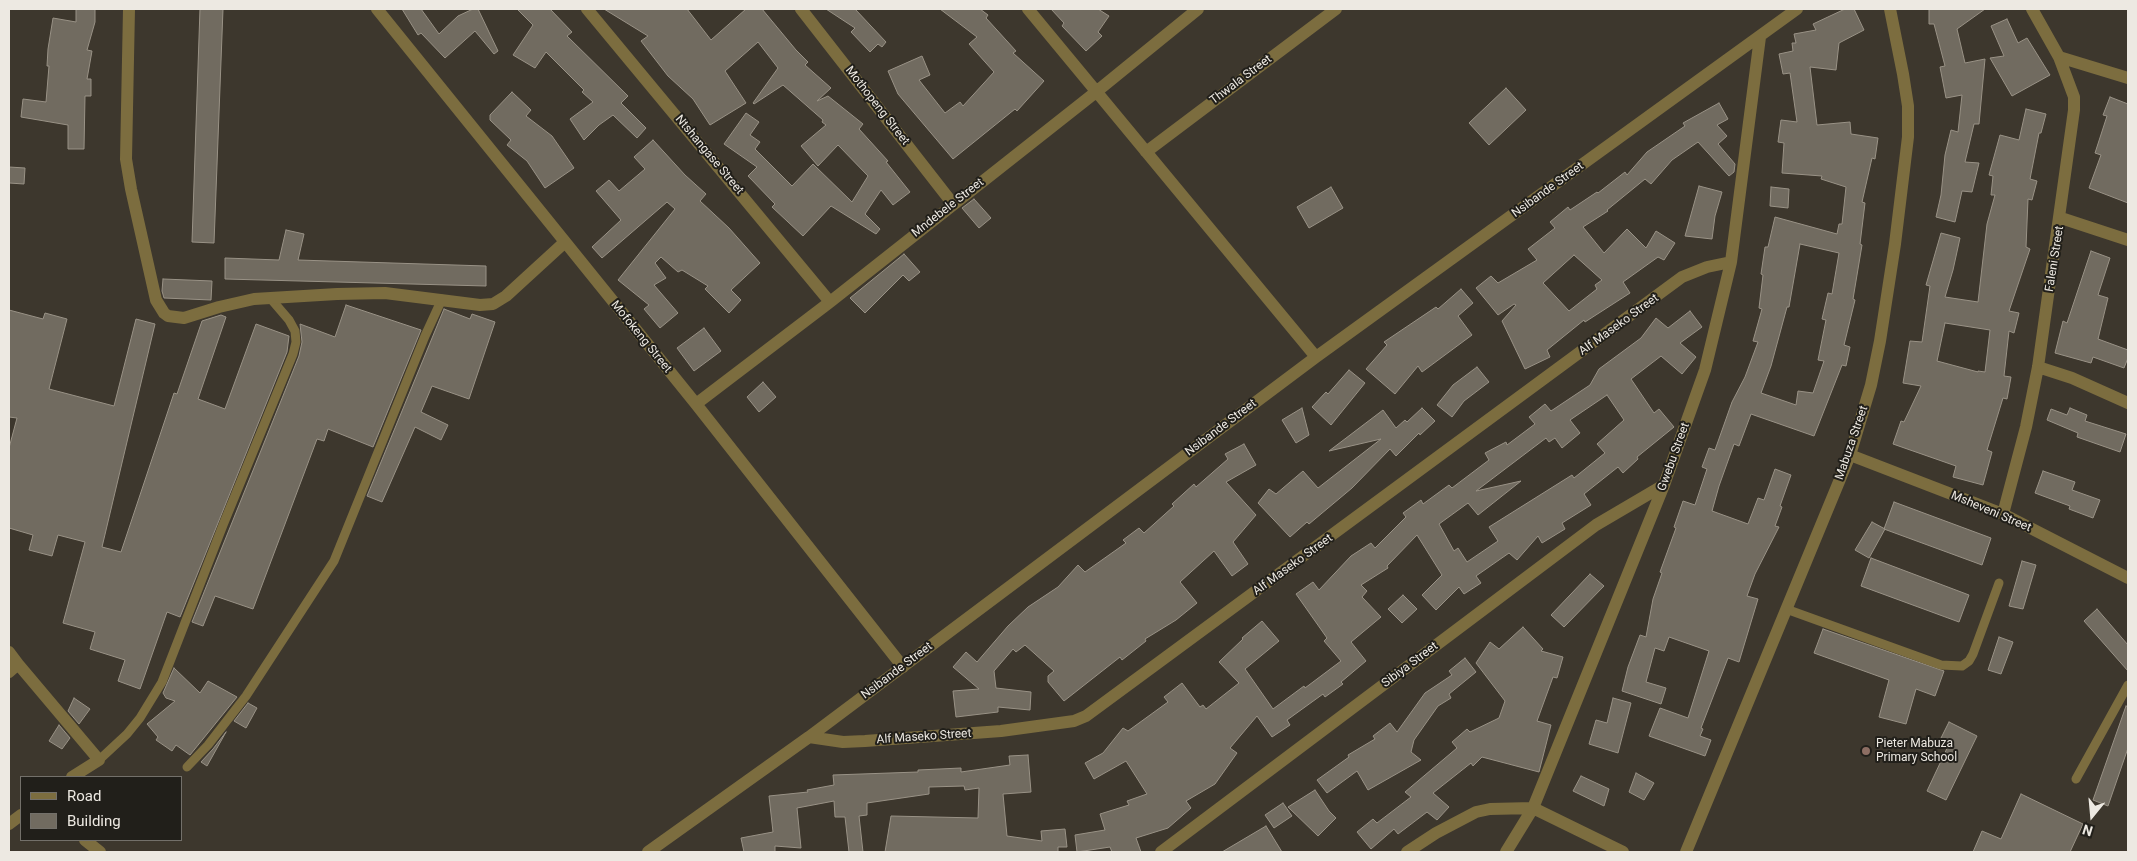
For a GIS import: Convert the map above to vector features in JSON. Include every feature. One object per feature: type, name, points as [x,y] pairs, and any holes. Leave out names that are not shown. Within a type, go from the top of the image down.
[{"type":"street","points":[[129,9],[126,159],[156,300],[164,313],[178,319],[238,302],[271,298],[385,293],[480,305],[500,302],[565,242]]},
{"type":"street","name":"Mofokeng Street","points":[[377,9],[696,404],[903,667]]},
{"type":"street","name":"Ntshangase Street","points":[[588,9],[830,302]]},
{"type":"street","name":"Mothopeng Street","points":[[801,9],[954,204]]},
{"type":"street","points":[[1028,9],[1316,357]]},
{"type":"street","name":"Mndebele Street","points":[[696,404],[830,302],[1198,9]]},
{"type":"street","name":"Thwala Street","points":[[1146,152],[1336,9]]},
{"type":"street","name":"Nsibande Street","points":[[648,852],[809,737],[1316,357],[1797,9]]},
{"type":"street","name":"Mabuza Street","points":[[1686,852],[1850,455],[1871,385],[1880,341],[1903,188],[1908,136],[1908,106],[1904,74],[1890,9]]},
{"type":"street","name":"Faleni Street","points":[[2003,514],[2026,427],[2038,368],[2061,218],[2074,110],[2074,97],[2059,56],[2032,9]]},
{"type":"street","name":"Gwebu Street","points":[[1506,852],[1533,808],[1664,485],[1705,370],[1731,262],[1760,37]]},
{"type":"street","points":[[2059,56],[2128,78]]},
{"type":"street","points":[[2061,218],[2128,240]]},
{"type":"street","name":"Alf Maseko Street","points":[[809,737],[843,742],[1001,731],[1074,721],[1086,716],[1682,278],[1707,267],[1731,262]]},
{"type":"street","points":[[2038,368],[2072,378],[2128,403]]},
{"type":"street","name":"Msheveni Street","points":[[1850,455],[2003,514],[2126,574]]},
{"type":"street","name":"Sibiya Street","points":[[1161,852],[1596,525],[1664,485]]},
{"type":"street","points":[[9,652],[13,668],[99,760],[74,776]]},
{"type":"street","points":[[1407,852],[1436,833],[1476,812],[1490,809],[1533,808],[1623,852]]},
{"type":"street","points":[[9,824],[20,816]]},
{"type":"street","points":[[86,841],[100,852]]},
{"type":"lane","points":[[99,760],[128,734],[162,682],[223,525],[293,354],[296,342],[293,325],[271,298]]},
{"type":"lane","points":[[187,767],[208,745],[246,696],[334,561],[425,336],[442,299]]},
{"type":"lane","points":[[1786,609],[1941,665],[1962,666],[1969,661],[1973,654],[1999,583]]},
{"type":"lane","points":[[2076,779],[2128,685]]},
{"type":"building","points":[[76,9],[95,9],[95,22],[87,50],[92,51],[87,79],[91,79],[91,96],[85,96],[84,149],[68,149],[68,125],[21,117],[23,99],[46,102],[49,66],[47,66],[48,49],[53,18],[76,22]]},
{"type":"building","points":[[200,9],[223,9],[214,243],[192,242]]},
{"type":"building","points":[[402,9],[421,9],[439,34],[458,16],[473,9],[478,9],[498,51],[494,54],[475,31],[445,58],[421,33],[418,35]]},
{"type":"building","points":[[517,9],[550,9],[572,32],[567,36],[628,96],[621,103],[646,128],[637,138],[613,115],[599,125],[584,140],[570,119],[593,102],[582,92],[584,90],[546,52],[535,68],[513,55],[533,25]]},
{"type":"building","points":[[604,9],[687,9],[711,40],[746,9],[762,9],[808,62],[805,65],[831,88],[817,101],[828,96],[863,124],[859,129],[888,161],[886,162],[910,192],[893,205],[881,190],[865,214],[880,229],[876,234],[831,206],[803,236],[772,207],[775,204],[748,176],[757,167],[724,144],[746,113],[759,122],[750,135],[760,142],[755,149],[792,186],[813,164],[852,202],[868,176],[838,145],[818,166],[801,146],[826,125],[822,122],[823,120],[783,85],[753,103],[778,68],[758,42],[725,71],[746,103],[710,125],[693,99],[668,76],[641,41],[648,36]]},
{"type":"building","points":[[826,9],[855,9],[886,42],[882,47],[878,44],[870,52],[851,32],[855,28]]},
{"type":"building","points":[[940,9],[980,9],[988,15],[986,18],[1016,51],[1013,53],[1044,81],[1017,111],[1015,109],[953,159],[898,94],[888,71],[922,56],[930,75],[919,80],[945,113],[960,102],[963,106],[994,72],[969,44],[977,37]]},
{"type":"building","points":[[1051,9],[1098,9],[1109,16],[1098,32],[1102,36],[1086,51],[1062,26],[1064,23]]},
{"type":"building","points":[[1845,9],[1854,9],[1864,30],[1839,43],[1836,70],[1810,67],[1817,125],[1850,122],[1851,134],[1878,138],[1875,159],[1872,158],[1862,202],[1865,203],[1860,244],[1862,245],[1853,299],[1855,300],[1844,345],[1850,347],[1846,366],[1842,365],[1814,436],[1751,414],[1739,446],[1734,444],[1719,486],[1712,511],[1748,524],[1758,498],[1764,500],[1775,469],[1791,475],[1775,526],[1779,527],[1755,574],[1747,596],[1758,599],[1739,662],[1728,658],[1701,728],[1703,729],[1700,736],[1711,740],[1705,756],[1649,736],[1660,708],[1688,718],[1709,651],[1669,637],[1664,651],[1655,648],[1646,682],[1666,688],[1661,704],[1622,691],[1628,667],[1640,635],[1646,637],[1653,599],[1662,573],[1660,572],[1676,528],[1674,527],[1683,501],[1695,505],[1707,469],[1702,467],[1709,448],[1715,450],[1732,402],[1745,377],[1758,342],[1753,341],[1762,309],[1759,308],[1763,275],[1761,274],[1765,247],[1768,247],[1775,217],[1837,234],[1839,224],[1842,224],[1846,187],[1821,179],[1822,176],[1782,173],[1784,143],[1778,142],[1781,120],[1797,122],[1790,73],[1783,74],[1779,54],[1793,51],[1792,43],[1796,43],[1794,34],[1816,30],[1813,24]],"holes":[[[1800,244],[1839,253],[1832,294],[1828,293],[1822,319],[1826,320],[1818,360],[1824,361],[1813,393],[1798,391],[1796,405],[1761,393],[1771,366],[1787,307],[1789,307]]]},
{"type":"building","points":[[1929,9],[1985,9],[1957,29],[1965,63],[1985,59],[1979,124],[1974,124],[1965,162],[1979,163],[1972,192],[1962,191],[1955,222],[1936,217],[1941,195],[1945,155],[1951,130],[1958,132],[1962,95],[1946,98],[1940,67],[1945,66],[1934,24],[1929,24]]},
{"type":"building","points":[[2007,19],[2018,43],[2027,38],[2050,75],[2012,96],[1990,58],[2004,56],[1991,26]]},
{"type":"building","points":[[1506,88],[1526,110],[1489,145],[1469,123]]},
{"type":"building","points":[[512,92],[531,110],[526,116],[552,136],[574,168],[545,188],[527,161],[507,145],[511,140],[490,120],[490,115]]},
{"type":"building","points":[[2110,97],[2128,104],[2128,203],[2089,188],[2101,155],[2095,153],[2107,116],[2103,115]]},
{"type":"building","points":[[1719,103],[1728,119],[1717,125],[1727,136],[1718,144],[1735,164],[1734,172],[1729,176],[1698,142],[1672,160],[1651,184],[1645,179],[1608,211],[1583,227],[1604,253],[1627,229],[1646,248],[1656,231],[1675,243],[1664,260],[1658,257],[1623,282],[1630,293],[1585,322],[1584,320],[1547,350],[1550,357],[1525,369],[1502,321],[1516,305],[1514,304],[1498,315],[1476,288],[1491,276],[1498,283],[1537,260],[1528,249],[1555,228],[1550,222],[1568,207],[1570,210],[1598,193],[1625,172],[1627,175],[1647,152],[1685,126],[1683,123]],"holes":[[[1574,255],[1602,280],[1595,285],[1597,289],[1569,311],[1543,283]]]},
{"type":"building","points":[[2026,109],[2046,114],[2041,133],[2039,133],[2030,179],[2037,181],[2032,200],[2028,199],[2026,247],[2030,249],[2009,311],[2019,313],[2014,333],[2009,331],[2004,376],[2011,377],[2007,399],[2003,398],[1987,450],[1992,452],[1983,485],[1953,477],[1956,466],[1893,444],[1901,421],[1904,422],[1921,386],[1903,383],[1910,341],[1922,342],[1930,286],[1926,285],[1941,233],[1960,238],[1945,297],[1978,302],[1987,224],[1995,195],[1991,195],[1993,176],[1989,175],[2000,135],[2019,140]],"holes":[[[1945,323],[1990,330],[1985,372],[1978,372],[1937,361]]]},
{"type":"building","points":[[653,140],[685,175],[706,194],[700,201],[729,228],[760,263],[731,290],[741,300],[729,313],[705,289],[708,286],[682,270],[678,272],[661,257],[655,263],[666,278],[654,285],[678,313],[660,328],[644,309],[649,305],[618,280],[675,209],[667,202],[602,258],[592,247],[621,220],[596,191],[609,180],[619,191],[645,169],[634,157]]},
{"type":"building","points":[[9,167],[25,168],[24,184],[9,183]]},
{"type":"building","points":[[1699,186],[1722,192],[1715,216],[1712,239],[1685,236]]},
{"type":"building","points":[[1331,187],[1343,208],[1309,228],[1297,207]]},
{"type":"building","points":[[1771,187],[1789,189],[1788,208],[1770,206]]},
{"type":"building","points":[[974,199],[991,218],[979,228],[962,208]]},
{"type":"building","points":[[286,230],[304,234],[298,260],[486,266],[486,286],[225,279],[225,258],[279,260]]},
{"type":"building","points":[[2091,251],[2110,258],[2098,295],[2108,298],[2098,339],[2128,350],[2128,358],[2124,368],[2093,357],[2091,363],[2055,353],[2063,321],[2067,323]]},
{"type":"building","points":[[904,254],[920,272],[909,281],[903,275],[865,313],[850,298]]},
{"type":"building","points":[[163,279],[212,281],[211,300],[164,298],[162,291]]},
{"type":"building","points":[[1461,289],[1473,303],[1458,316],[1472,335],[1422,372],[1418,366],[1395,394],[1366,369],[1387,345],[1384,342],[1436,307],[1438,309]]},
{"type":"building","points":[[346,305],[421,330],[373,447],[328,429],[324,441],[317,439],[253,609],[215,596],[203,626],[192,622],[299,356],[302,342],[300,324],[335,337]]},
{"type":"building","points":[[444,309],[470,319],[472,314],[495,322],[469,399],[432,386],[421,412],[448,425],[441,440],[415,427],[382,502],[367,496]]},
{"type":"building","points":[[9,310],[43,319],[45,313],[67,319],[49,389],[114,406],[136,319],[155,324],[102,547],[121,552],[174,393],[177,394],[202,321],[221,315],[226,317],[198,399],[225,409],[256,324],[289,336],[287,352],[180,617],[167,612],[140,689],[118,681],[125,660],[90,649],[95,632],[63,623],[85,542],[58,535],[52,556],[29,550],[33,535],[9,528],[9,448],[17,418],[9,417]]},
{"type":"building","points":[[1690,311],[1702,327],[1680,343],[1696,357],[1682,374],[1661,356],[1631,379],[1654,413],[1659,409],[1674,427],[1637,457],[1638,459],[1623,473],[1618,467],[1584,494],[1591,505],[1562,523],[1565,529],[1542,543],[1538,536],[1517,560],[1509,553],[1476,576],[1481,583],[1464,594],[1459,587],[1436,610],[1422,595],[1442,575],[1417,535],[1387,566],[1388,568],[1361,585],[1367,591],[1362,597],[1381,617],[1351,642],[1366,661],[1341,682],[1343,684],[1325,697],[1323,694],[1287,720],[1290,725],[1272,737],[1257,716],[1230,748],[1237,753],[1215,784],[1186,801],[1191,808],[1168,828],[1136,838],[1141,852],[1112,852],[1110,847],[1077,852],[1075,835],[1105,830],[1100,814],[1129,805],[1127,801],[1147,794],[1126,761],[1094,779],[1085,763],[1103,753],[1123,728],[1128,731],[1168,702],[1164,697],[1182,683],[1200,707],[1203,705],[1206,709],[1239,683],[1219,662],[1262,621],[1279,641],[1245,669],[1273,709],[1304,686],[1305,688],[1341,661],[1324,641],[1327,638],[1296,594],[1313,582],[1319,590],[1351,556],[1371,543],[1375,548],[1406,517],[1403,513],[1421,500],[1423,504],[1449,485],[1452,488],[1489,460],[1485,453],[1506,442],[1507,445],[1535,424],[1529,417],[1545,404],[1551,411],[1590,385],[1599,369],[1641,338],[1656,318],[1668,328]],"holes":[[[1607,395],[1624,420],[1597,444],[1605,453],[1574,478],[1572,475],[1489,527],[1498,541],[1467,562],[1458,548],[1454,551],[1439,524],[1468,503],[1478,515],[1521,481],[1476,491],[1546,438],[1549,442],[1555,438],[1562,448],[1580,433],[1570,420]]]},
{"type":"building","points":[[704,328],[721,351],[694,371],[677,348]]},
{"type":"building","points":[[1477,367],[1489,382],[1464,401],[1452,417],[1437,405],[1453,385]]},
{"type":"building","points":[[1349,370],[1365,383],[1331,425],[1312,407],[1326,392],[1328,394]]},
{"type":"building","points":[[763,382],[776,397],[759,412],[747,397]]},
{"type":"building","points":[[1302,408],[1309,435],[1296,443],[1282,420]]},
{"type":"building","points":[[1422,408],[1435,421],[1420,435],[1419,433],[1396,456],[1390,449],[1352,488],[1309,524],[1307,522],[1290,537],[1258,503],[1269,489],[1276,494],[1303,471],[1318,488],[1381,439],[1329,451],[1383,410],[1396,428],[1405,420],[1407,422]]},
{"type":"building","points":[[2070,408],[2087,415],[2085,421],[2126,434],[2120,452],[2077,437],[2078,433],[2047,420],[2051,409],[2067,415]]},
{"type":"building","points":[[1244,444],[1256,465],[1226,482],[1256,515],[1233,542],[1248,564],[1232,576],[1214,551],[1180,582],[1197,603],[1176,620],[1145,639],[1146,641],[1122,660],[1120,657],[1064,701],[1048,682],[1048,676],[1054,671],[1025,645],[1016,652],[1013,649],[994,671],[996,688],[1031,692],[1030,710],[998,707],[998,712],[956,717],[953,691],[979,689],[953,667],[966,652],[977,662],[1008,626],[1028,607],[1058,587],[1078,565],[1085,572],[1126,543],[1123,540],[1139,528],[1144,533],[1174,506],[1172,504],[1194,484],[1196,487],[1228,459],[1225,454]]},
{"type":"building","points":[[2043,471],[2075,482],[2072,490],[2100,500],[2093,518],[2069,509],[2070,506],[2035,493]]},
{"type":"building","points":[[1894,502],[1991,538],[1982,565],[1884,529]]},
{"type":"building","points":[[1872,522],[1885,529],[1869,558],[1855,550]]},
{"type":"building","points":[[1871,558],[1969,595],[1959,622],[1861,586]]},
{"type":"building","points":[[2022,561],[2036,565],[2023,609],[2009,606]]},
{"type":"building","points":[[1590,574],[1604,586],[1564,627],[1551,615]]},
{"type":"building","points":[[1403,595],[1417,609],[1402,623],[1388,609]]},
{"type":"building","points":[[2097,609],[2128,645],[2128,671],[2084,621]]},
{"type":"building","points":[[1523,627],[1543,649],[1541,651],[1563,657],[1557,678],[1553,677],[1537,721],[1551,725],[1539,772],[1482,757],[1473,766],[1471,763],[1433,793],[1449,807],[1437,820],[1427,812],[1398,834],[1394,829],[1371,849],[1357,832],[1373,819],[1377,823],[1411,797],[1405,792],[1457,748],[1452,742],[1467,729],[1470,732],[1499,718],[1505,701],[1476,663],[1490,642],[1499,649]]},
{"type":"building","points":[[1823,629],[1944,671],[1935,696],[1916,689],[1906,724],[1879,717],[1889,680],[1814,653]]},
{"type":"building","points":[[1999,637],[2013,642],[2001,674],[1988,670]]},
{"type":"building","points":[[1465,658],[1476,672],[1449,694],[1451,698],[1438,706],[1414,740],[1411,752],[1421,760],[1368,790],[1357,771],[1327,793],[1317,780],[1349,757],[1348,755],[1375,739],[1373,736],[1390,723],[1397,732],[1425,693],[1452,675],[1449,671]]},
{"type":"building","points":[[174,668],[200,693],[208,681],[237,697],[190,755],[176,745],[172,751],[156,740],[158,737],[147,724],[175,701],[166,698],[163,693]]},
{"type":"building","points":[[74,698],[90,709],[79,724],[68,711]]},
{"type":"building","points":[[1613,698],[1631,703],[1618,753],[1589,744],[1596,720],[1607,723]]},
{"type":"building","points":[[248,703],[257,708],[246,728],[234,721]]},
{"type":"building","points":[[2126,706],[2128,707],[2128,748],[2108,806],[2093,800]]},
{"type":"building","points":[[1949,722],[1977,736],[1946,800],[1927,791],[1949,744],[1940,740]]},
{"type":"building","points":[[59,725],[70,738],[62,749],[49,741]]},
{"type":"building","points":[[226,732],[207,766],[201,762],[213,749]]},
{"type":"building","points":[[1028,755],[1031,792],[1003,794],[1007,836],[1042,841],[1041,831],[1065,829],[1067,847],[1058,847],[1058,852],[885,852],[891,816],[978,818],[979,788],[965,790],[964,786],[929,787],[929,794],[867,803],[867,815],[859,816],[863,852],[849,852],[845,817],[835,817],[834,801],[797,808],[801,848],[775,846],[775,852],[744,852],[741,838],[773,832],[769,796],[808,792],[807,790],[834,785],[833,775],[918,772],[918,770],[961,768],[961,772],[1010,765],[1009,756]]},
{"type":"building","points":[[1636,773],[1654,783],[1644,800],[1629,792]]},
{"type":"building","points":[[1581,776],[1609,789],[1604,806],[1573,791]]},
{"type":"building","points":[[1315,790],[1336,818],[1318,836],[1288,807]]},
{"type":"building","points":[[2021,794],[2083,824],[2070,852],[1973,852],[1982,831],[2001,839]]},
{"type":"building","points":[[1283,803],[1292,816],[1274,828],[1265,815]]},
{"type":"building","points":[[1266,826],[1282,852],[1222,852]]},
{"type":"place","name":"Pieter Mabuza Primary School","points":[[1866,751]]}]
